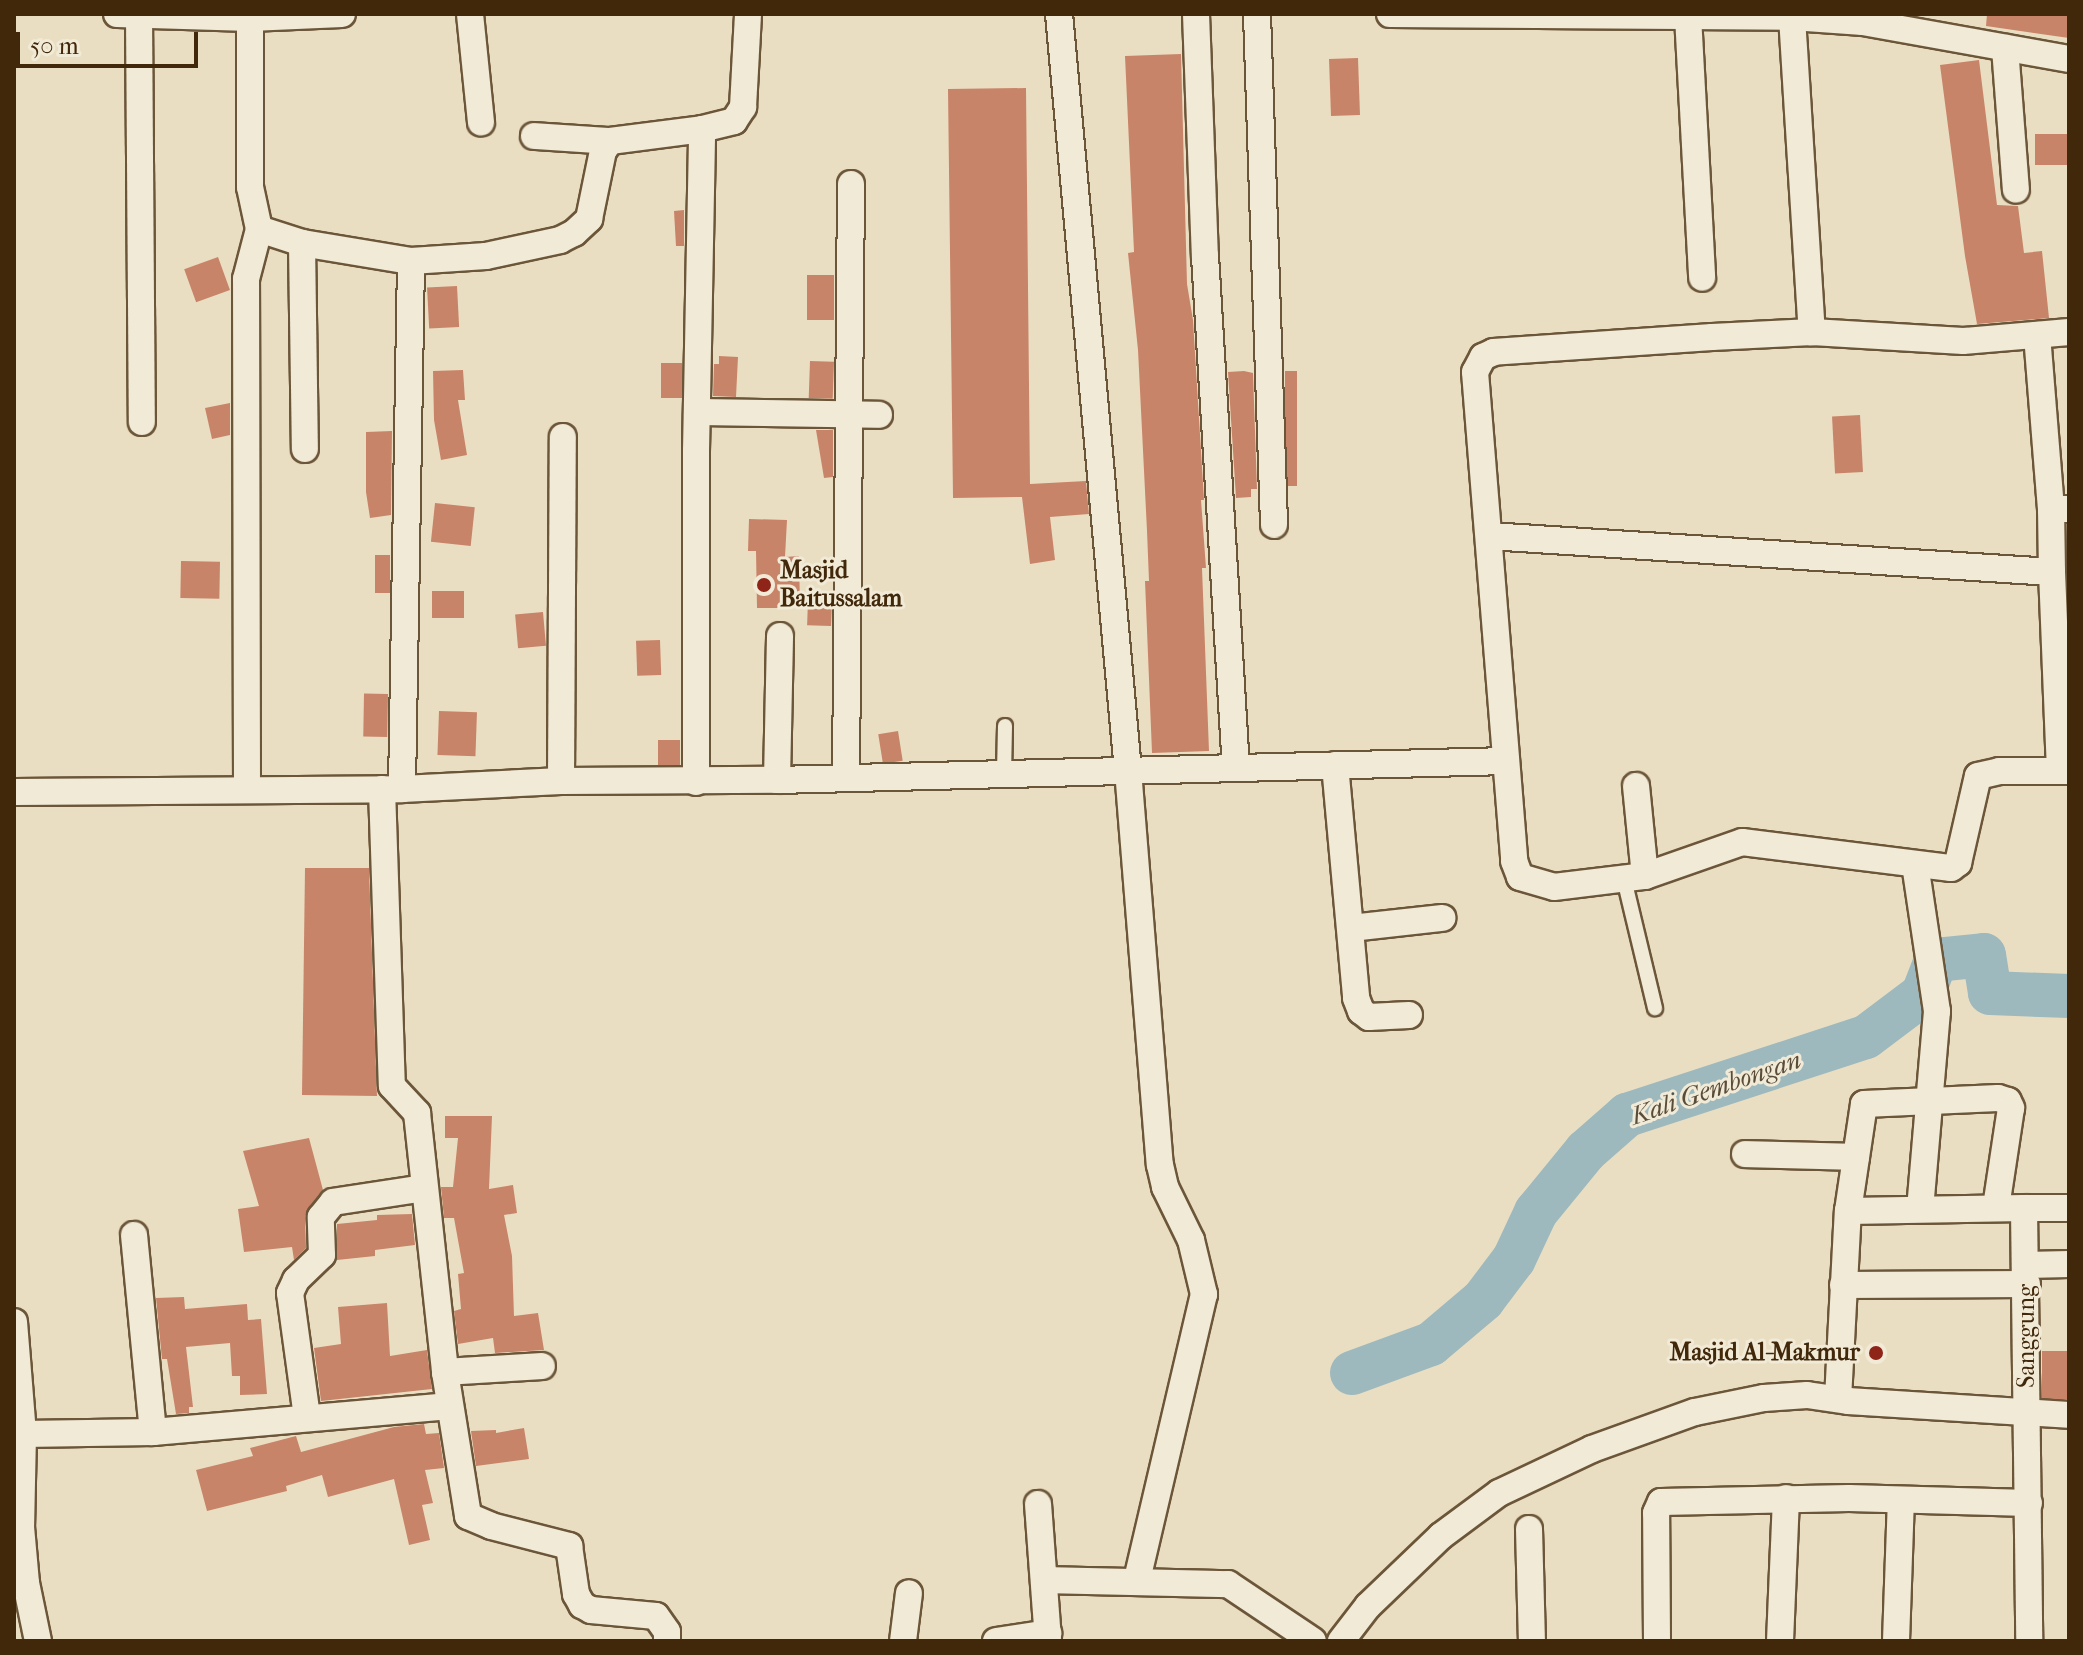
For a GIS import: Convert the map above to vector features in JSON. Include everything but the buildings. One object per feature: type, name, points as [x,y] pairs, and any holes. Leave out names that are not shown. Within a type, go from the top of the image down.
[{"type":"street","points":[[142,422],[128,15],[250,18],[342,14]]},
{"type":"street","points":[[470,14],[481,122]]},
{"type":"street","points":[[534,136],[610,141],[702,129],[734,121],[743,107],[748,14]]},
{"type":"street","points":[[1059,14],[1128,770],[1160,1165],[1165,1187],[1191,1240],[1204,1294],[1137,1580]]},
{"type":"street","points":[[1196,14],[1205,256],[1236,768]]},
{"type":"street","points":[[1257,14],[1274,525]]},
{"type":"street","points":[[1390,14],[1792,17],[1863,22],[2069,59]]},
{"type":"street","points":[[1688,16],[1702,278]]},
{"type":"street","points":[[1792,17],[1812,332]]},
{"type":"street","points":[[247,788],[246,279],[259,229],[250,187],[250,18]]},
{"type":"street","points":[[2005,48],[2016,190]]},
{"type":"street","points":[[696,782],[702,129]]},
{"type":"street","points":[[259,229],[302,243],[411,261],[486,256],[574,233],[589,219],[603,151],[610,141]]},
{"type":"street","points":[[846,778],[851,184]]},
{"type":"street","points":[[302,243],[305,449]]},
{"type":"street","points":[[411,261],[392,789],[390,1072],[393,1089],[417,1113],[445,1372],[468,1516],[491,1526],[564,1543],[572,1552],[576,1594],[582,1605],[591,1610],[656,1616],[667,1632],[667,1641]]},
{"type":"street","points":[[2037,335],[2060,509],[2052,572],[2065,771],[1999,771],[1978,776],[1957,865],[1915,864],[1742,842],[1634,877],[1554,887],[1520,877],[1514,861],[1475,372],[1485,356],[1497,351],[1812,332],[1963,341],[2069,332]]},
{"type":"street","points":[[697,412],[879,415]]},
{"type":"street","points":[[561,781],[563,437]]},
{"type":"street","points":[[1489,536],[2052,572]]},
{"type":"street","points":[[777,780],[780,636]]},
{"type":"street","points":[[14,792],[392,789],[561,781],[696,782],[1506,761]]},
{"type":"street","points":[[1335,765],[1356,998],[1361,1011],[1369,1017],[1409,1015]]},
{"type":"street","points":[[1634,877],[1636,786]]},
{"type":"street","points":[[1915,864],[1937,1011],[1920,1208]]},
{"type":"street","points":[[1351,928],[1442,918]]},
{"type":"street","points":[[1838,1399],[1848,1211],[1864,1104],[1998,1098],[2009,1103],[1996,1207]]},
{"type":"street","points":[[1745,1154],[1856,1157]]},
{"type":"street","points":[[307,1417],[290,1293],[296,1280],[322,1255],[321,1217],[333,1202],[424,1188]]},
{"type":"street","name":"Sanggung","points":[[2024,1208],[2029,1641]]},
{"type":"street","points":[[1848,1211],[2069,1208]]},
{"type":"street","points":[[134,1235],[153,1432]]},
{"type":"street","points":[[1843,1285],[2026,1274],[2069,1264]]},
{"type":"street","points":[[14,1322],[23,1434],[21,1527],[26,1583],[38,1641]]},
{"type":"street","points":[[445,1372],[542,1366]]},
{"type":"street","points":[[1341,1641],[1368,1606],[1441,1536],[1499,1493],[1592,1449],[1695,1412],[1764,1398],[1807,1395],[2027,1415],[2069,1415]]},
{"type":"street","points":[[23,1434],[153,1432],[450,1406]]},
{"type":"street","points":[[1657,1641],[1658,1504],[1786,1498],[2029,1503]]},
{"type":"street","points":[[1780,1641],[1786,1498]]},
{"type":"street","points":[[1896,1641],[1901,1500]]},
{"type":"street","points":[[996,1641],[1048,1637],[1038,1504]]},
{"type":"street","points":[[1529,1529],[1532,1641]]},
{"type":"street","points":[[1045,1580],[1228,1584],[1273,1611],[1313,1641]]},
{"type":"street","points":[[903,1641],[909,1593]]},
{"type":"lane","points":[[1004,774],[1005,726]]},
{"type":"lane","points":[[1634,877],[1655,1008]]},
{"type":"waterway","name":"Kali Gembongan","points":[[1352,1373],[1431,1344],[1483,1300],[1514,1259],[1536,1212],[1586,1151],[1627,1115],[1866,1037],[1923,994],[1936,960],[1984,955],[1990,993],[2069,996]]},
{"type":"place","name":"Masjid Baitussalam","points":[[764,585]]},
{"type":"place","name":"Masjid Al-Makmur","points":[[1876,1353]]}]
